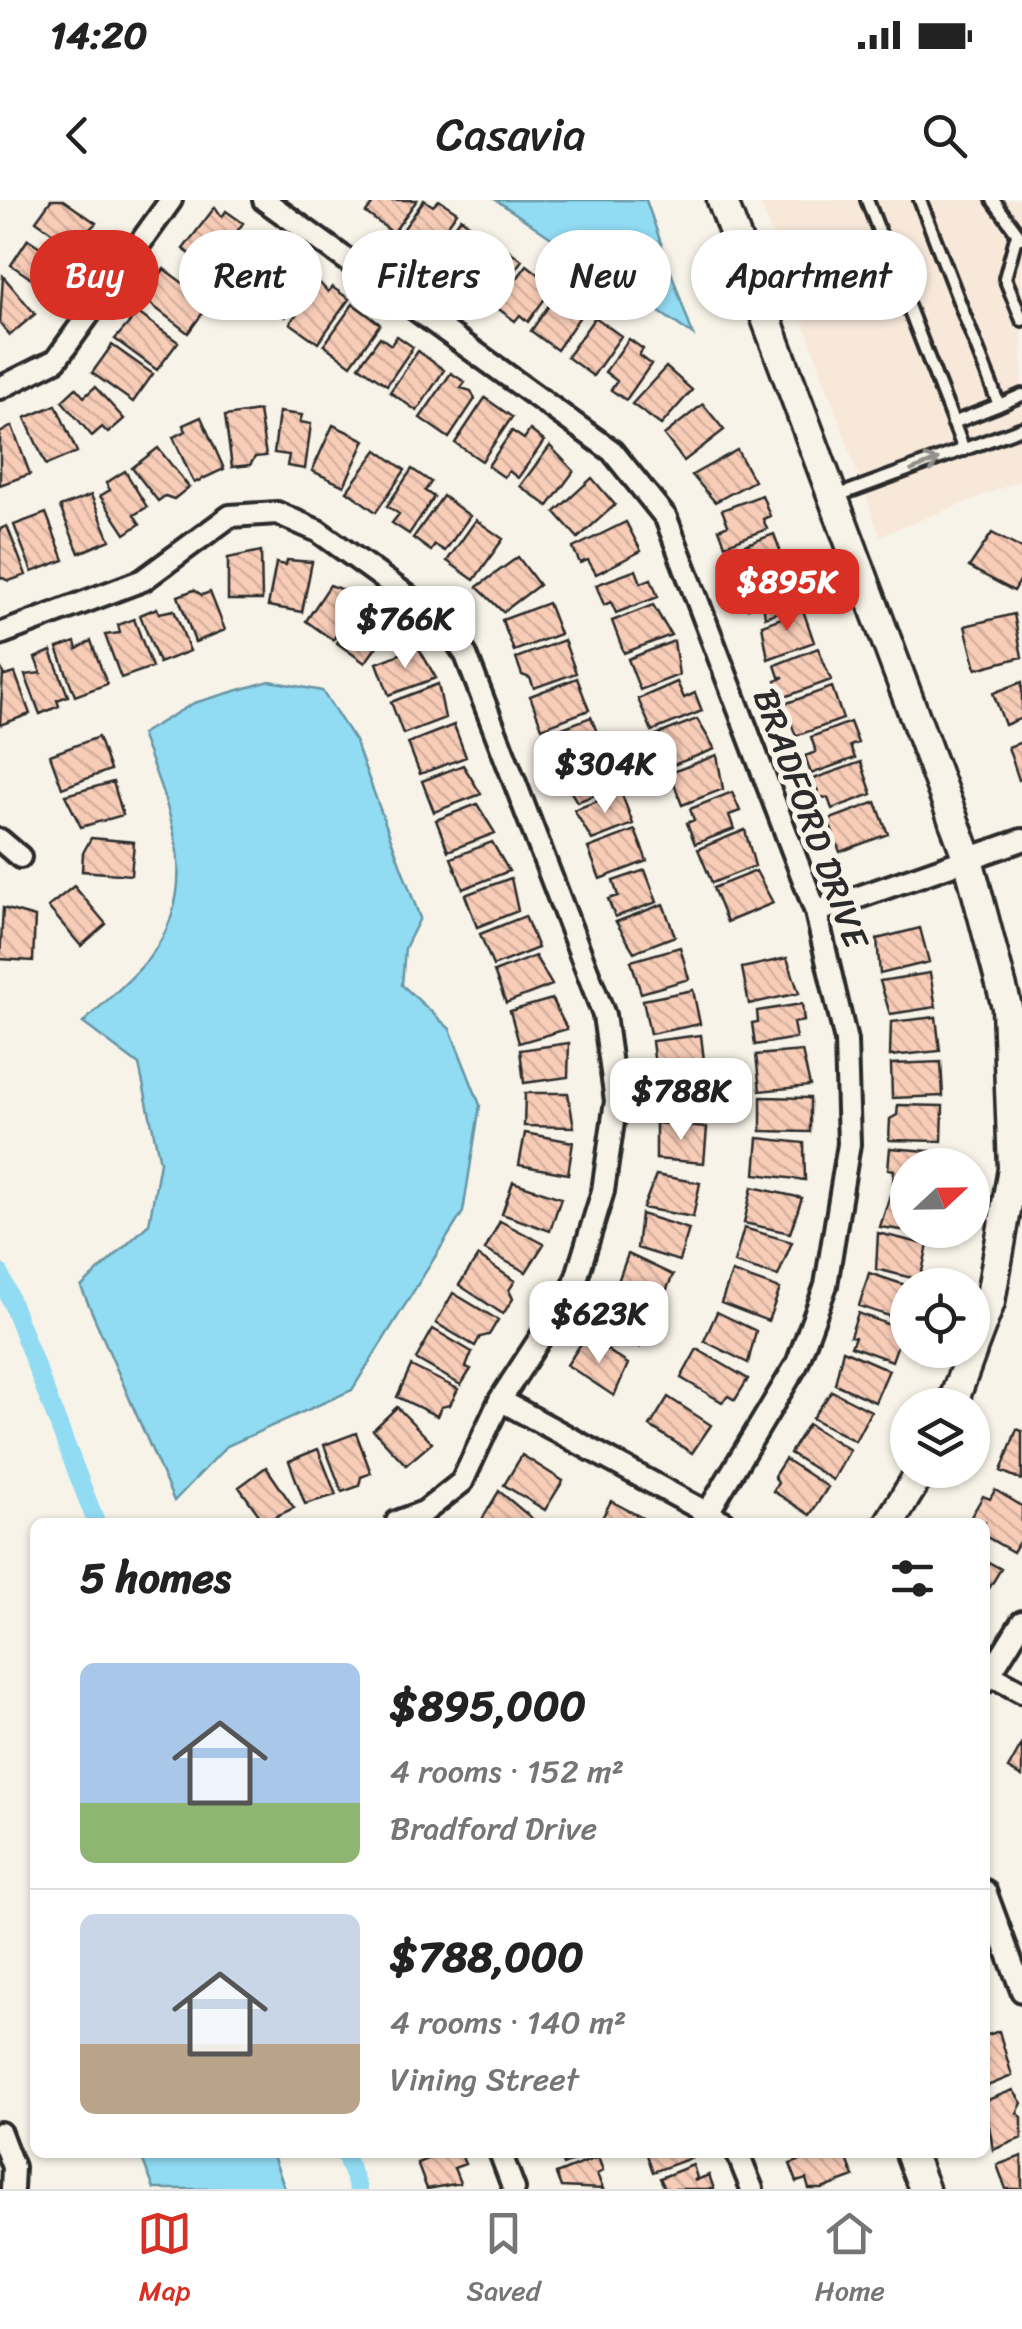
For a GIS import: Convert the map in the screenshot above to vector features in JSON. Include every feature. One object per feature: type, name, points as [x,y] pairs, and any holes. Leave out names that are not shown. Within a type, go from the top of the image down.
[{"type":"street","points":[[0,388],[36,374],[56,360],[171,200]]},
{"type":"street","name":"BRADFORD DRIVE","points":[[264,200],[612,451],[666,518],[816,912],[846,1041],[850,1144],[826,1285],[796,1364],[712,1518]]},
{"type":"street","points":[[722,200],[968,859],[1008,1007],[1013,1169],[990,1302]]},
{"type":"street","points":[[0,634],[143,580],[230,516],[278,513],[318,532],[441,620],[466,655],[604,1015],[616,1101],[603,1192],[574,1286],[500,1400],[462,1482],[424,1512],[408,1518]]},
{"type":"street","points":[[0,840],[20,856]]},
{"type":"street","points":[[816,912],[1022,840]]},
{"type":"street","points":[[500,1400],[709,1518]]},
{"type":"street","points":[[892,1518],[911,1488]]},
{"type":"street","points":[[990,1670],[1022,1622]]},
{"type":"street","points":[[990,1678],[1022,1692]]},
{"type":"street","points":[[990,1904],[1022,1991]]},
{"type":"street","points":[[0,2134],[14,2167],[12,2189]]},
{"type":"street","points":[[502,2158],[514,2189]]},
{"type":"street","points":[[739,2158],[752,2189]]},
{"type":"street","points":[[912,2158],[924,2189]]},
{"type":"lane","points":[[867,200],[964,450]]},
{"type":"lane","points":[[920,200],[999,405]]},
{"type":"lane","points":[[993,200],[1020,236],[1005,278],[1022,320]]},
{"type":"lane","points":[[953,422],[1022,395]]},
{"type":"lane","points":[[833,497],[1022,428]]},
{"type":"shaded area","points":[[760,200],[1022,200],[1022,480],[880,536],[803,320],[927,320],[927,230],[771,230]]},
{"type":"water","points":[[496,200],[646,200],[656,230],[540,230]]},
{"type":"water","points":[[671,272],[693,335],[671,320]]},
{"type":"water","points":[[270,681],[322,691],[355,741],[420,918],[405,948],[402,985],[450,1029],[480,1105],[463,1212],[352,1390],[227,1446],[174,1501],[81,1287],[149,1224],[160,1162],[139,1065],[83,1023],[149,958],[166,931],[175,903],[178,875],[171,819],[141,734],[194,703]]},
{"type":"water","points":[[142,2158],[274,2158],[285,2189],[154,2189]]},
{"type":"building","points":[[51,200],[63,200],[96,223],[89,230],[49,230],[36,221]]},
{"type":"building","points":[[375,200],[417,200],[395,230],[389,230],[366,213]]},
{"type":"building","points":[[424,200],[433,206],[439,200],[457,212],[444,230],[403,230]]},
{"type":"building","points":[[215,207],[222,217],[226,211],[243,223],[238,230],[197,230]]},
{"type":"building","points":[[461,218],[477,230],[452,230]]},
{"type":"building","points":[[28,239],[30,240],[30,278],[11,265]]},
{"type":"building","points":[[527,265],[535,271],[535,312],[528,322],[520,315],[514,320],[515,281]]},
{"type":"building","points":[[164,269],[179,280],[179,320],[198,320],[188,333],[159,311],[159,276]]},
{"type":"building","points":[[3,276],[30,308],[30,318],[10,335],[0,323]]},
{"type":"building","points":[[322,285],[328,292],[332,287],[342,294],[342,309],[318,343],[290,323],[322,320]]},
{"type":"building","points":[[132,320],[148,320],[178,342],[157,370],[115,339]]},
{"type":"building","points":[[342,320],[375,320],[380,324],[351,365],[324,345]]},
{"type":"building","points":[[539,320],[577,320],[557,350],[531,331]]},
{"type":"building","points":[[593,320],[599,320],[621,336],[593,376],[567,357]]},
{"type":"building","points":[[397,336],[413,347],[387,385],[359,366],[380,337],[391,345]]},
{"type":"building","points":[[629,339],[643,349],[639,355],[651,364],[626,400],[611,390],[617,381],[605,372]]},
{"type":"building","points":[[112,345],[153,374],[133,402],[92,373]]},
{"type":"building","points":[[418,351],[444,370],[417,411],[390,392]]},
{"type":"building","points":[[666,367],[692,390],[661,425],[632,404]]},
{"type":"building","points":[[451,373],[465,382],[461,388],[471,391],[475,399],[449,438],[420,418]]},
{"type":"building","points":[[95,387],[124,419],[108,433],[102,427],[92,436],[62,401],[76,388],[84,397]]},
{"type":"building","points":[[485,398],[512,417],[482,461],[455,443]]},
{"type":"building","points":[[703,404],[724,430],[684,461],[664,435]]},
{"type":"building","points":[[56,405],[77,452],[46,465],[25,418]]},
{"type":"building","points":[[259,411],[266,456],[255,457],[250,465],[232,467],[225,416]]},
{"type":"building","points":[[279,412],[302,415],[300,422],[311,424],[305,469],[287,466],[289,455],[274,453]]},
{"type":"building","points":[[201,417],[224,469],[194,483],[173,437],[186,431],[183,425]]},
{"type":"building","points":[[333,425],[365,440],[344,486],[312,471]]},
{"type":"building","points":[[12,426],[30,474],[0,485],[0,433]]},
{"type":"building","points":[[530,430],[544,441],[518,478],[509,471],[504,477],[488,466],[512,431],[524,439]]},
{"type":"building","points":[[550,446],[574,471],[548,506],[520,486]]},
{"type":"building","points":[[158,448],[189,487],[174,499],[165,496],[158,501],[132,468]]},
{"type":"building","points":[[377,450],[405,470],[376,512],[347,491]]},
{"type":"building","points":[[737,450],[754,481],[715,502],[692,475]]},
{"type":"building","points":[[412,469],[431,482],[425,491],[434,497],[409,534],[392,523],[399,514],[387,506]]},
{"type":"building","points":[[125,471],[147,507],[134,515],[140,524],[125,534],[100,496],[110,490],[106,483]]},
{"type":"building","points":[[592,478],[615,505],[578,538],[555,512]]},
{"type":"building","points":[[91,495],[110,540],[79,553],[60,507]]},
{"type":"building","points":[[762,495],[770,516],[763,519],[767,529],[725,545],[719,529],[728,525],[722,510]]},
{"type":"building","points":[[443,496],[470,516],[445,551],[435,545],[431,551],[413,538]]},
{"type":"building","points":[[46,513],[64,560],[32,572],[14,525]]},
{"type":"building","points":[[476,520],[503,539],[474,580],[447,561]]},
{"type":"building","points":[[626,522],[641,551],[596,574],[588,560],[580,563],[573,548]]},
{"type":"building","points":[[7,526],[26,575],[9,581],[0,577],[0,529]]},
{"type":"building","points":[[992,533],[1022,549],[1022,577],[1014,591],[969,567]]},
{"type":"building","points":[[774,534],[786,566],[738,584],[726,552]]},
{"type":"building","points":[[261,551],[262,600],[228,600],[228,558]]},
{"type":"building","points":[[518,557],[539,585],[503,612],[477,587]]},
{"type":"building","points":[[287,560],[312,562],[302,612],[268,606],[276,563],[286,565]]},
{"type":"building","points":[[636,570],[641,583],[651,579],[658,597],[616,613],[611,602],[604,605],[596,585]]},
{"type":"building","points":[[784,573],[789,585],[796,583],[803,603],[765,617],[763,602],[748,608],[741,590]]},
{"type":"building","points":[[330,585],[362,598],[333,640],[306,621]]},
{"type":"building","points":[[194,590],[202,595],[210,592],[225,630],[195,642],[178,596]]},
{"type":"building","points":[[366,602],[394,622],[365,663],[337,643]]},
{"type":"building","points":[[548,603],[560,634],[514,651],[502,620]]},
{"type":"building","points":[[653,605],[671,635],[624,653],[612,621]]},
{"type":"building","points":[[157,608],[159,613],[174,610],[190,651],[159,663],[140,615]]},
{"type":"building","points":[[803,610],[814,642],[768,659],[762,625]]},
{"type":"building","points":[[1014,614],[1022,657],[976,669],[965,626]]},
{"type":"building","points":[[134,619],[152,667],[121,678],[105,635],[120,633],[118,625]]},
{"type":"building","points":[[564,640],[576,673],[534,688],[530,678],[522,675],[516,658]]},
{"type":"building","points":[[91,641],[107,684],[75,696],[57,648],[75,642],[77,649]]},
{"type":"building","points":[[674,641],[679,675],[640,690],[628,659]]},
{"type":"building","points":[[418,647],[436,678],[389,695],[377,663]]},
{"type":"building","points":[[818,648],[831,680],[782,698],[776,681],[784,677],[779,677],[775,665]]},
{"type":"building","points":[[51,651],[68,696],[57,700],[59,706],[40,714],[25,675],[41,673],[35,658]]},
{"type":"building","points":[[3,672],[5,676],[15,673],[30,714],[0,725]]},
{"type":"building","points":[[577,678],[589,710],[542,728],[530,696]]},
{"type":"building","points":[[677,682],[684,698],[695,693],[702,711],[652,731],[638,699]]},
{"type":"building","points":[[1022,682],[1022,718],[1005,725],[993,693]]},
{"type":"building","points":[[438,684],[445,718],[403,734],[391,702]]},
{"type":"building","points":[[832,687],[843,719],[796,736],[784,704]]},
{"type":"building","points":[[591,717],[603,748],[556,766],[544,735]]},
{"type":"building","points":[[697,719],[715,749],[668,767],[656,735]]},
{"type":"building","points":[[850,722],[858,743],[850,746],[855,758],[811,774],[805,756],[816,752],[811,737]]},
{"type":"building","points":[[454,725],[466,757],[420,774],[408,743]]},
{"type":"building","points":[[98,737],[110,770],[62,788],[50,755]]},
{"type":"building","points":[[1022,742],[1022,779],[1019,780],[1008,747]]},
{"type":"building","points":[[606,754],[618,786],[577,802],[559,772]]},
{"type":"building","points":[[717,755],[723,789],[682,805],[670,773]]},
{"type":"building","points":[[861,762],[872,794],[832,809],[828,798],[820,797],[813,779]]},
{"type":"building","points":[[463,765],[481,794],[434,812],[422,781]]},
{"type":"building","points":[[113,782],[123,815],[81,827],[65,795]]},
{"type":"building","points":[[621,792],[633,824],[592,840],[574,810]]},
{"type":"building","points":[[732,792],[740,811],[729,815],[734,829],[695,844],[687,823],[694,820],[690,809]]},
{"type":"building","points":[[876,802],[888,834],[840,852],[828,820]]},
{"type":"building","points":[[477,804],[495,833],[448,851],[436,820]]},
{"type":"building","points":[[635,830],[647,861],[600,879],[588,848]]},
{"type":"building","points":[[745,830],[755,866],[712,883],[698,849]]},
{"type":"building","points":[[91,838],[134,842],[131,875],[82,871],[83,853]]},
{"type":"building","points":[[492,842],[509,871],[463,889],[451,858]]},
{"type":"building","points":[[645,870],[657,902],[615,917],[608,899],[618,896],[613,881]]},
{"type":"building","points":[[756,871],[773,903],[727,922],[713,888]]},
{"type":"building","points":[[511,878],[518,911],[477,927],[465,895]]},
{"type":"building","points":[[74,886],[106,924],[81,946],[48,907]]},
{"type":"building","points":[[663,904],[675,936],[634,952],[616,922]]},
{"type":"building","points":[[3,908],[35,917],[33,961],[0,959]]},
{"type":"building","points":[[525,916],[538,948],[493,966],[480,934]]},
{"type":"building","points":[[920,928],[929,962],[880,974],[877,939]]},
{"type":"building","points":[[680,947],[689,979],[641,993],[631,961]]},
{"type":"building","points":[[535,956],[552,985],[506,1003],[494,972]]},
{"type":"building","points":[[787,958],[799,993],[749,1004],[742,968]]},
{"type":"building","points":[[930,973],[936,1007],[890,1014],[880,981]]},
{"type":"building","points":[[693,990],[700,1024],[650,1034],[643,1000]]},
{"type":"building","points":[[552,999],[567,1029],[519,1043],[510,1011]]},
{"type":"building","points":[[802,1004],[804,1021],[793,1023],[796,1038],[755,1045],[752,1023],[758,1022],[757,1011]]},
{"type":"building","points":[[936,1017],[940,1051],[890,1056],[891,1022]]},
{"type":"building","points":[[701,1035],[705,1069],[656,1075],[652,1041]]},
{"type":"building","points":[[569,1043],[568,1077],[524,1083],[520,1050]]},
{"type":"building","points":[[802,1051],[810,1086],[760,1091],[756,1055]]},
{"type":"building","points":[[941,1062],[943,1096],[892,1098],[891,1064]]},
{"type":"building","points":[[663,1082],[708,1083],[707,1117],[657,1116]]},
{"type":"building","points":[[525,1093],[568,1093],[574,1127],[524,1126]]},
{"type":"building","points":[[761,1097],[810,1098],[810,1132],[761,1131]]},
{"type":"building","points":[[898,1105],[943,1106],[942,1141],[889,1140],[890,1119],[897,1115]]},
{"type":"building","points":[[656,1123],[707,1128],[704,1163],[656,1159]]},
{"type":"building","points":[[525,1133],[573,1142],[568,1174],[519,1165]]},
{"type":"building","points":[[758,1138],[804,1143],[805,1180],[755,1174]]},
{"type":"building","points":[[656,1175],[700,1183],[693,1217],[643,1208]]},
{"type":"building","points":[[513,1182],[561,1198],[550,1231],[502,1214]]},
{"type":"building","points":[[752,1187],[802,1198],[790,1233],[744,1223]]},
{"type":"building","points":[[890,1195],[890,1228],[880,1227]]},
{"type":"building","points":[[641,1214],[689,1229],[679,1261],[637,1248]]},
{"type":"building","points":[[500,1221],[544,1244],[526,1272],[485,1250]]},
{"type":"building","points":[[744,1228],[792,1242],[778,1276],[734,1263]]},
{"type":"building","points":[[878,1233],[890,1236],[890,1248],[927,1248],[923,1268],[890,1268],[890,1272],[876,1269]]},
{"type":"building","points":[[628,1254],[673,1275],[659,1307],[616,1287]]},
{"type":"building","points":[[478,1256],[515,1281],[509,1290],[513,1299],[503,1314],[459,1285]]},
{"type":"building","points":[[732,1272],[780,1289],[768,1321],[721,1303]]},
{"type":"building","points":[[869,1273],[890,1280],[890,1316],[859,1306]]},
{"type":"building","points":[[453,1293],[498,1320],[489,1335],[480,1337],[475,1346],[436,1323]]},
{"type":"building","points":[[612,1295],[655,1317],[640,1347],[596,1325]]},
{"type":"building","points":[[717,1312],[756,1331],[748,1363],[704,1341]]},
{"type":"building","points":[[858,1313],[890,1325],[890,1360],[851,1346],[855,1337],[850,1336]]},
{"type":"building","points":[[433,1329],[472,1352],[466,1367],[471,1369],[461,1385],[416,1359]]},
{"type":"building","points":[[586,1336],[628,1364],[614,1396],[567,1365]]},
{"type":"building","points":[[697,1349],[748,1379],[735,1400],[728,1396],[722,1402],[681,1378]]},
{"type":"building","points":[[843,1350],[889,1370],[875,1402],[835,1384]]},
{"type":"building","points":[[411,1366],[458,1389],[450,1405],[441,1407],[437,1416],[397,1397]]},
{"type":"building","points":[[832,1391],[871,1411],[855,1441],[812,1418]]},
{"type":"building","points":[[668,1397],[711,1425],[692,1453],[650,1426]]},
{"type":"building","points":[[397,1407],[432,1443],[406,1465],[373,1430]]},
{"type":"building","points":[[808,1424],[850,1450],[833,1480],[790,1453]]},
{"type":"building","points":[[1017,1429],[1022,1431],[1022,1480],[1001,1471]]},
{"type":"building","points":[[356,1433],[371,1473],[361,1477],[359,1486],[342,1492],[324,1445]]},
{"type":"building","points":[[318,1449],[336,1495],[305,1504],[289,1461]]},
{"type":"building","points":[[522,1455],[563,1481],[545,1510],[504,1485]]},
{"type":"building","points":[[785,1459],[828,1487],[810,1515],[773,1491],[778,1483],[774,1476]]},
{"type":"building","points":[[266,1467],[294,1508],[273,1518],[261,1518],[239,1487]]},
{"type":"building","points":[[995,1490],[1022,1506],[1022,1537],[1013,1552],[990,1539],[990,1518],[970,1518],[983,1496],[990,1499]]},
{"type":"building","points":[[499,1491],[531,1518],[483,1518]]},
{"type":"building","points":[[611,1501],[642,1518],[602,1518]]},
{"type":"building","points":[[990,1563],[1001,1569],[990,1587]]},
{"type":"building","points":[[1022,1744],[1022,1777],[1008,1769]]},
{"type":"building","points":[[999,2031],[1012,2076],[990,2085],[990,2034]]},
{"type":"building","points":[[1013,2090],[1022,2103],[1017,2113],[1022,2117],[1022,2138],[993,2150],[990,2132],[990,2099]]},
{"type":"building","points":[[1022,2156],[1022,2189],[1006,2189],[997,2165]]},
{"type":"building","points":[[430,2158],[462,2158],[465,2164],[454,2168],[460,2183],[427,2189],[417,2163]]},
{"type":"building","points":[[560,2158],[582,2158],[563,2165]]},
{"type":"building","points":[[598,2158],[603,2171],[597,2174],[603,2189],[561,2187],[556,2174]]},
{"type":"building","points":[[648,2158],[691,2158],[653,2172]]},
{"type":"building","points":[[806,2158],[847,2158],[854,2177],[822,2189],[809,2189],[806,2179],[797,2182],[790,2164]]},
{"type":"building","points":[[693,2165],[697,2178],[694,2181],[709,2175],[714,2189],[665,2189],[660,2178]]},
{"type":"waterway","points":[[0,1273],[94,1518]]},
{"type":"waterway","points":[[346,2158],[358,2189]]}]
